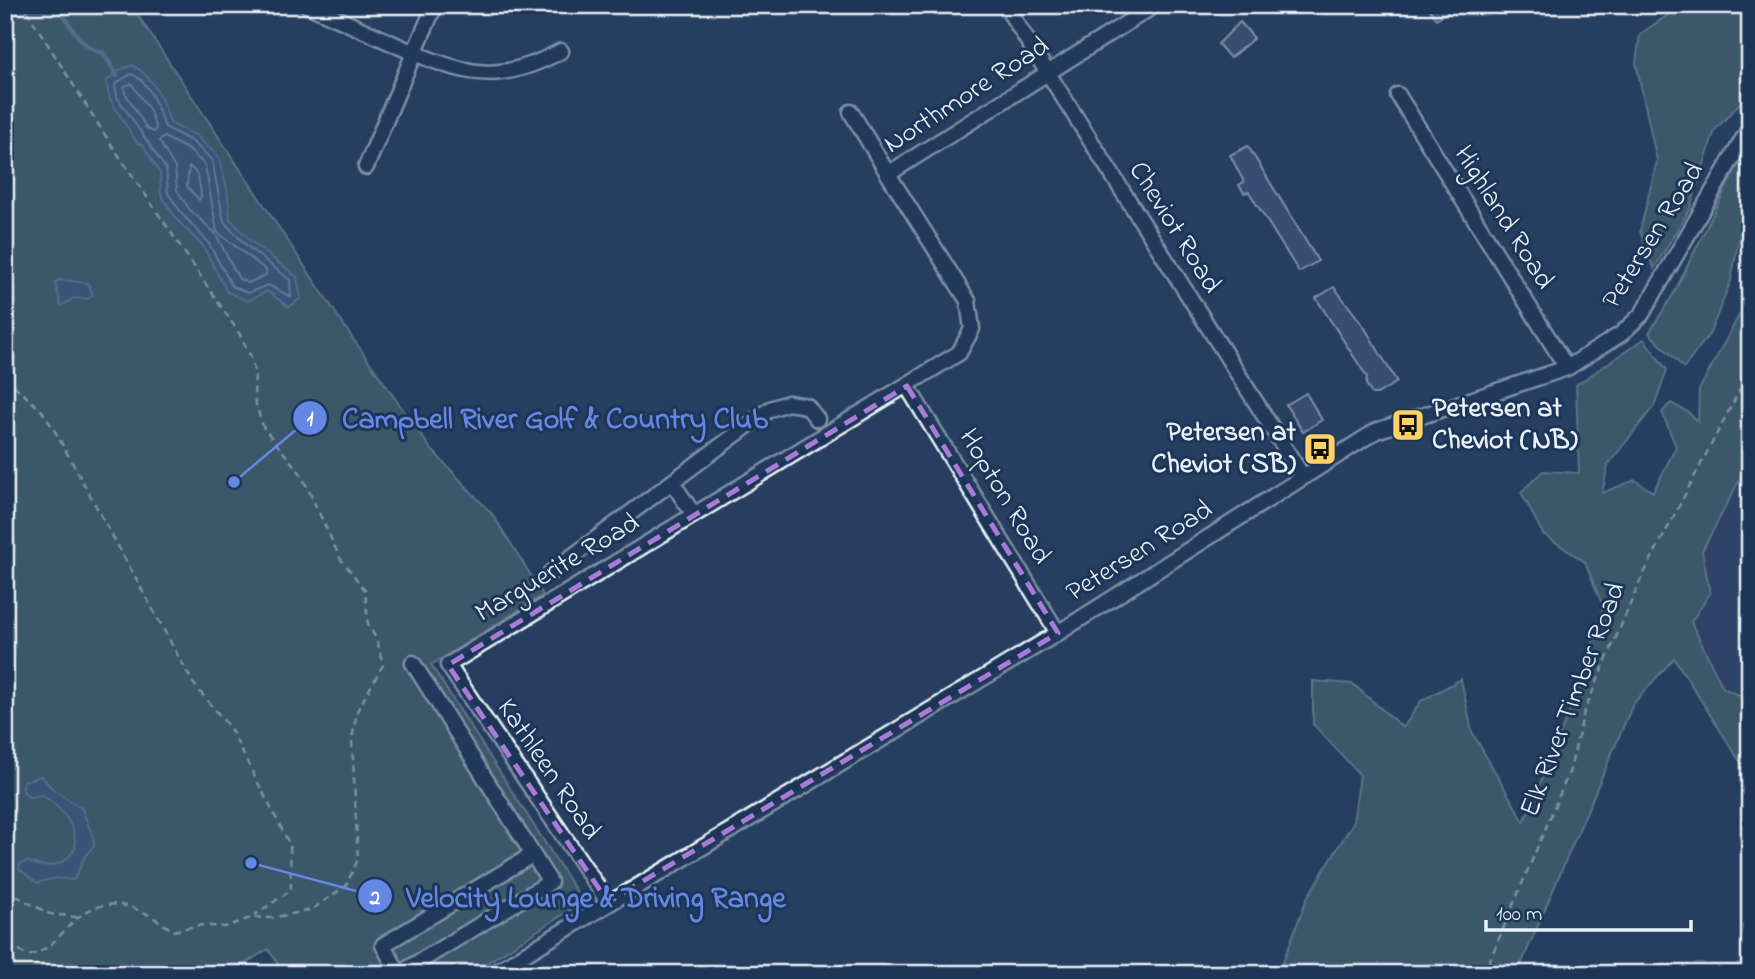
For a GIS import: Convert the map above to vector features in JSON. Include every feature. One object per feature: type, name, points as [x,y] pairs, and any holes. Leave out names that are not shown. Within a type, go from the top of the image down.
[{"type":"street","points":[[307,5],[453,69],[498,73],[530,67],[561,51]]},
{"type":"street","points":[[366,167],[435,5]]},
{"type":"street","name":"Cheviot Road","points":[[1005,5],[1303,477]]},
{"type":"street","name":"Northmore Road","points":[[907,386],[959,353],[972,329],[968,301],[888,174],[1155,5]]},
{"type":"street","name":"Highland Road","points":[[1398,95],[1567,368]]},
{"type":"street","points":[[851,112],[888,174]]},
{"type":"street","name":"Petersen Road","points":[[492,974],[1058,633],[1376,431],[1567,368],[1621,334],[1642,314],[1750,127]]},
{"type":"street","name":"Marguerite Road","points":[[448,665],[907,386]]},
{"type":"street","name":"Hopton Road","points":[[907,386],[1058,633]]},
{"type":"street","name":"Marguerite Road","points":[[550,573],[770,409],[788,403],[807,405],[817,419]]},
{"type":"street","points":[[672,482],[694,515]]},
{"type":"street","points":[[413,663],[550,883],[399,974],[383,944],[532,855]]},
{"type":"street","name":"Kathleen Road","points":[[448,665],[608,902]]},
{"type":"path","points":[[23,5],[104,135],[239,333],[251,357],[255,375],[254,398],[263,426],[301,474],[340,558],[365,590],[368,624],[377,640],[383,665],[379,677],[363,698],[352,740],[358,859],[346,886],[312,910],[272,918],[253,916]]},
{"type":"path","name":"Elk River Timber Road","points":[[1484,974],[1570,770],[1584,712],[1641,579],[1750,370]]},
{"type":"path","points":[[5,377],[42,411],[193,683],[230,728],[290,845],[291,864],[291,890],[253,916],[225,927],[200,925],[173,931],[149,913],[129,905],[108,904],[79,917],[45,951],[27,956],[12,944],[5,931]]},
{"type":"path","points":[[5,890],[50,914],[79,917]]},
{"type":"highlighted area","points":[[907,386],[1058,633],[608,902],[448,665]]},
{"type":"shaded area","points":[[1750,388],[1750,760],[1656,609]]},
{"type":"green space","points":[[5,5],[131,5],[351,336],[431,449],[493,515],[543,595],[431,665],[583,902],[469,974],[285,974],[268,949],[228,974],[5,974]]},
{"type":"green space","points":[[1683,5],[1741,5],[1750,41],[1750,92],[1715,130],[1690,208],[1654,269],[1640,231],[1657,161],[1636,63],[1640,34]]},
{"type":"green space","points":[[1744,152],[1741,189],[1750,195],[1750,218],[1744,212],[1731,280],[1710,333],[1684,368],[1649,333],[1674,293]]},
{"type":"green space","points":[[1750,295],[1750,460],[1702,551],[1710,593],[1691,622],[1723,688],[1750,700],[1750,777],[1674,658],[1633,704],[1517,974],[1282,974],[1280,970],[1307,898],[1353,823],[1360,775],[1313,724],[1313,681],[1353,684],[1403,728],[1421,701],[1461,679],[1472,732],[1524,822],[1583,678],[1603,606],[1585,562],[1543,534],[1521,492],[1543,471],[1579,473],[1576,385],[1644,339],[1667,370],[1654,406],[1608,465],[1602,493],[1635,480],[1653,492],[1676,447],[1662,412],[1671,403],[1688,412],[1698,422],[1699,390]]},
{"type":"water","points":[[132,65],[152,83],[170,123],[197,136],[218,156],[227,188],[230,219],[252,242],[297,277],[301,298],[289,307],[267,291],[248,301],[227,292],[203,246],[177,220],[161,195],[160,173],[143,145],[137,143],[110,99],[106,82],[118,71]]},
{"type":"water","points":[[59,280],[88,283],[93,294],[88,299],[74,298],[61,306],[55,283]]},
{"type":"water","points":[[41,776],[53,789],[82,809],[93,837],[94,846],[85,856],[74,880],[56,878],[37,883],[19,869],[20,864],[27,861],[47,866],[60,863],[75,848],[70,824],[61,811],[42,795],[29,797],[23,791],[23,781]]},
{"type":"building","points":[[1427,5],[1459,5],[1436,19]]},
{"type":"building","points":[[1240,22],[1254,38],[1230,58],[1218,44]]},
{"type":"building","points":[[1248,146],[1318,261],[1299,272],[1249,192],[1244,193],[1239,185],[1244,182],[1230,155]]},
{"type":"building","points":[[1334,287],[1363,325],[1397,382],[1377,394],[1372,394],[1366,384],[1367,377],[1316,298]]},
{"type":"building","points":[[1306,393],[1322,420],[1303,432],[1286,405]]},
{"type":"waterway","points":[[57,5],[82,41],[95,51],[104,53],[117,76]]},
{"type":"place","name":"Petersen at Cheviot (NB)","points":[[1408,425]]},
{"type":"place","name":"Petersen at Cheviot (SB)","points":[[1320,449]]},
{"type":"place","name":"Campbell River Golf & Country Club","points":[[234,482]]},
{"type":"place","name":"Velocity Lounge & Driving Range","points":[[251,863]]}]
